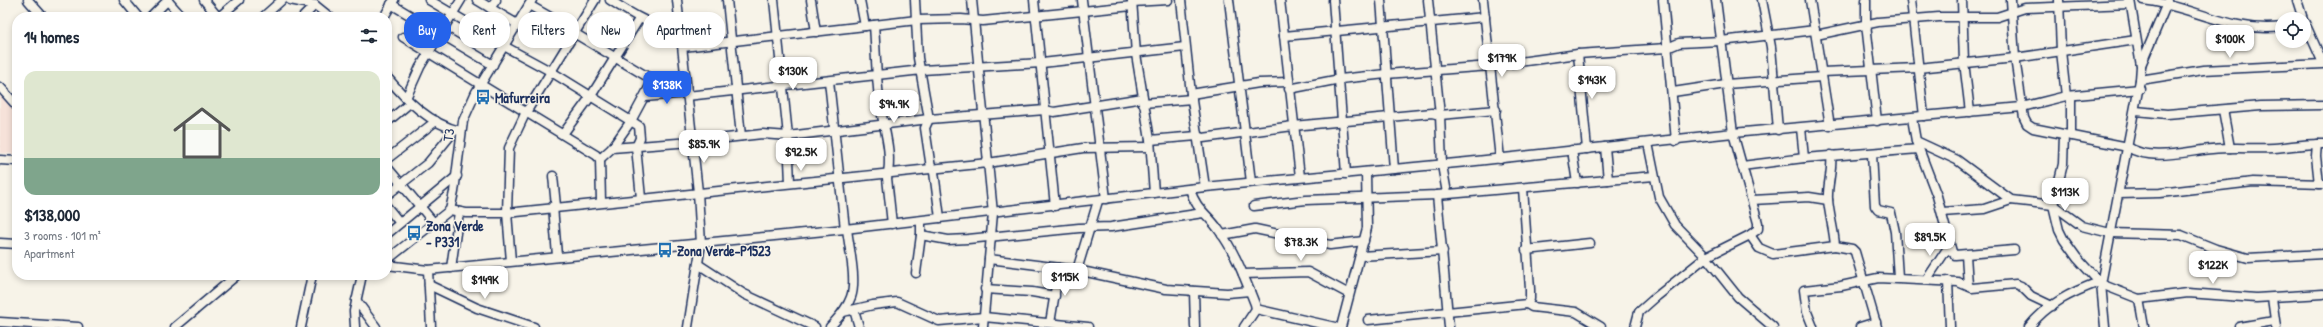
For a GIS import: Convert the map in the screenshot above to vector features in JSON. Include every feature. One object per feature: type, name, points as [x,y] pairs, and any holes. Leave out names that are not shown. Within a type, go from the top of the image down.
[{"type":"street","points":[[28,0],[39,12]]},
{"type":"street","points":[[124,0],[134,12]]},
{"type":"street","points":[[156,12],[168,0],[178,12]]},
{"type":"street","points":[[204,0],[215,12]]},
{"type":"street","points":[[225,12],[239,0]]},
{"type":"street","points":[[268,12],[282,0]]},
{"type":"street","points":[[290,0],[315,5],[324,12]]},
{"type":"street","points":[[428,0],[459,19]]},
{"type":"street","points":[[452,15],[461,0]]},
{"type":"street","points":[[477,0],[517,24]]},
{"type":"street","points":[[490,8],[496,0]]},
{"type":"street","points":[[579,24],[595,0]]},
{"type":"street","points":[[677,0],[678,12]]},
{"type":"street","points":[[727,0],[741,136]]},
{"type":"street","points":[[774,0],[788,136],[790,183]]},
{"type":"street","points":[[811,0],[816,32]]},
{"type":"street","points":[[860,0],[865,26]]},
{"type":"street","points":[[915,0],[918,58],[922,70],[930,119],[925,128],[931,168],[934,172],[940,218]]},
{"type":"street","points":[[972,0],[980,68],[982,114],[993,213],[993,236],[985,289],[983,327]]},
{"type":"street","points":[[1034,0],[1042,63],[1045,110],[1055,206]]},
{"type":"street","points":[[1077,270],[1090,227],[1102,200],[1101,148],[1093,107],[1082,0]]},
{"type":"street","points":[[725,42],[917,20],[974,19],[983,21],[1168,0]]},
{"type":"street","points":[[1181,0],[1191,96],[1205,187]]},
{"type":"street","points":[[1229,0],[1251,182]]},
{"type":"street","points":[[1280,0],[1288,86],[1300,177]]},
{"type":"street","points":[[1332,0],[1340,79],[1346,174]]},
{"type":"street","points":[[1381,0],[1394,169]]},
{"type":"street","points":[[1428,0],[1440,115],[1442,165],[1447,193]]},
{"type":"street","points":[[1483,0],[1496,110],[1500,159]]},
{"type":"street","points":[[1663,0],[1667,48],[1673,92],[1676,141]]},
{"type":"street","points":[[1635,327],[1639,312],[1706,257],[1750,235],[1758,229],[1752,200],[1733,133],[1716,0]]},
{"type":"street","points":[[1762,0],[1771,47],[1778,130]]},
{"type":"street","points":[[1810,0],[1830,126]]},
{"type":"street","points":[[1866,0],[1866,24],[1877,121]]},
{"type":"street","points":[[1911,0],[1924,116]]},
{"type":"street","points":[[1962,0],[1964,62],[1970,112]]},
{"type":"street","points":[[2012,0],[2015,58],[2022,107],[2027,124],[2068,136],[2128,147],[2136,152],[2164,154],[2230,148],[2274,148],[2320,144],[2316,156],[2321,184],[2254,182],[2160,193],[2119,194]]},
{"type":"street","points":[[2143,0],[2167,2],[2235,24],[2256,28],[2275,27]]},
{"type":"street","points":[[2297,0],[2301,12]]},
{"type":"street","points":[[615,1],[643,21]]},
{"type":"street","points":[[387,12],[393,2],[408,12]]},
{"type":"street","points":[[612,148],[691,142],[762,134],[788,136],[982,114],[1045,110],[1054,112],[1191,96],[1240,86],[1288,86],[1386,74],[1490,66],[1578,54],[1667,48],[1679,43],[1721,41],[1815,32],[1866,24],[1913,19],[1996,16],[2025,8],[2059,3],[2130,2],[2141,66],[2140,89],[2100,283],[2105,327]]},
{"type":"street","points":[[2141,66],[2167,2]]},
{"type":"street","points":[[530,3],[544,12]]},
{"type":"street","name":"T3","points":[[510,35],[530,3]]},
{"type":"street","points":[[1132,3],[1136,54],[1150,143],[1154,193]]},
{"type":"street","points":[[2059,3],[2061,51],[2069,96],[2068,136],[2053,205],[2059,230],[2064,240],[2100,283],[2139,299],[2188,293],[2272,298],[2323,294]]},
{"type":"street","points":[[308,12],[315,5]]},
{"type":"street","points":[[1284,36],[1485,17]]},
{"type":"street","points":[[563,134],[590,96],[639,19]]},
{"type":"street","points":[[874,25],[878,76],[890,172],[887,178],[892,224]]},
{"type":"street","points":[[579,35],[653,80],[631,121],[612,148],[600,159],[601,202]]},
{"type":"street","points":[[2140,80],[2203,70],[2323,64],[2311,37]]},
{"type":"street","points":[[403,38],[525,114],[563,134],[600,159]]},
{"type":"street","points":[[451,40],[493,65]]},
{"type":"street","points":[[1673,92],[1726,84],[1871,69],[1918,68],[1964,62],[2015,58],[2136,40]]},
{"type":"street","points":[[645,97],[687,95],[829,81],[958,66],[980,68],[1042,63],[1088,57],[1136,54],[1185,47]]},
{"type":"street","points":[[392,117],[408,100],[432,48]]},
{"type":"street","name":"T3","points":[[450,210],[457,176],[458,131],[470,104],[502,48]]},
{"type":"street","points":[[509,48],[550,71],[631,121],[639,129],[640,138],[636,147],[641,198]]},
{"type":"street","points":[[511,261],[507,213],[509,148],[525,114],[564,48]]},
{"type":"street","points":[[683,48],[691,142],[698,192],[701,244],[688,327]]},
{"type":"street","points":[[1578,54],[1587,149]]},
{"type":"street","points":[[829,81],[852,289],[851,297],[843,312],[830,327]]},
{"type":"street","points":[[392,82],[408,100],[436,121],[458,131],[428,163],[392,190]]},
{"type":"street","points":[[0,87],[12,100]]},
{"type":"street","points":[[392,266],[428,270],[557,256],[701,244],[1055,206],[1190,188],[1442,165],[1572,150],[1676,141],[1733,133],[1830,126],[2022,107],[2069,96],[2140,89]]},
{"type":"street","points":[[2136,111],[2167,114],[2323,104]]},
{"type":"street","points":[[392,256],[450,210],[459,212],[507,213],[555,206],[988,163],[1050,152],[1150,143],[1197,136],[1203,138],[1246,134],[1293,126],[1432,113],[1440,115],[1496,110]]},
{"type":"street","points":[[2223,110],[2230,148]]},
{"type":"street","points":[[1912,118],[1916,141],[1942,212],[1949,246],[1955,255],[2014,250]]},
{"type":"street","points":[[392,155],[436,121]]},
{"type":"street","points":[[1802,128],[1804,158]]},
{"type":"street","points":[[1916,141],[1957,160],[2011,200]]},
{"type":"street","points":[[1648,143],[1659,197],[1675,225],[1706,257],[1738,297],[1773,327]]},
{"type":"street","points":[[1605,147],[1608,180]]},
{"type":"street","points":[[1742,166],[1831,155],[1872,154],[1919,149]]},
{"type":"street","points":[[1572,150],[1577,183]]},
{"type":"street","points":[[1872,154],[1875,206],[1878,210],[1891,213],[1895,232],[1898,277]]},
{"type":"street","points":[[1831,155],[1832,173],[1828,200],[1834,229],[1834,246]]},
{"type":"street","points":[[0,160],[12,161]]},
{"type":"street","points":[[1341,327],[1364,241],[1368,214],[1366,199],[1366,172]]},
{"type":"street","points":[[392,174],[434,223]]},
{"type":"street","points":[[392,230],[457,176]]},
{"type":"street","points":[[553,176],[557,256]]},
{"type":"street","points":[[1254,206],[1306,200],[1366,199],[1438,195],[1447,193],[1523,188],[1654,176]]},
{"type":"street","points":[[1190,188],[1194,203],[1222,235],[1244,274],[1256,309]]},
{"type":"street","points":[[1523,188],[1526,250],[1530,289],[1530,299],[1527,304]]},
{"type":"street","points":[[1438,195],[1449,327]]},
{"type":"street","points":[[1752,200],[1809,197],[1828,200]]},
{"type":"street","points":[[1942,212],[1984,209],[2011,200],[2053,205],[2082,226],[2110,233],[2181,235],[2216,249],[2248,258],[2323,254]]},
{"type":"street","points":[[451,268],[459,212]]},
{"type":"street","points":[[392,213],[400,223]]},
{"type":"street","points":[[922,235],[948,240],[1137,224],[1203,213]]},
{"type":"street","points":[[916,273],[922,235],[921,221]]},
{"type":"street","points":[[1222,235],[1255,230],[1330,245],[1364,241]]},
{"type":"street","points":[[1750,235],[1759,248],[1773,254],[1834,246],[1852,248],[1876,324],[1860,327]]},
{"type":"street","points":[[0,243],[12,244]]},
{"type":"street","points":[[1526,250],[1590,243]]},
{"type":"street","points":[[1927,279],[1949,246]]},
{"type":"street","points":[[1360,256],[1443,251]]},
{"type":"street","points":[[1966,255],[1968,285]]},
{"type":"street","points":[[989,259],[1077,270],[1166,289],[1194,291],[1250,291]]},
{"type":"street","points":[[698,264],[744,294],[815,327]]},
{"type":"street","points":[[1050,323],[1059,268]]},
{"type":"street","points":[[428,270],[431,327]]},
{"type":"street","points":[[1244,274],[1308,272],[1349,294]]},
{"type":"street","points":[[1813,327],[1807,312],[1804,290],[1841,286],[1863,280],[1898,277],[1927,279],[1968,285],[1972,288],[2016,284],[2021,286],[2031,296],[2052,306]]},
{"type":"street","points":[[174,327],[231,280]]},
{"type":"street","points":[[301,327],[311,280]]},
{"type":"street","points":[[355,327],[356,300],[361,280]]},
{"type":"street","points":[[1948,281],[1950,327]]},
{"type":"street","points":[[2029,327],[2052,306],[2073,291],[2100,283]]},
{"type":"street","points":[[429,285],[478,308],[534,327]]},
{"type":"street","points":[[985,289],[1032,292],[1055,296]]},
{"type":"street","points":[[1194,291],[1195,327]]},
{"type":"street","points":[[2239,327],[2275,324],[2272,298]]},
{"type":"street","points":[[2139,299],[2144,327]]},
{"type":"street","points":[[356,300],[376,327]]},
{"type":"street","points":[[843,312],[873,305],[897,302],[939,321],[984,317],[1088,327]]},
{"type":"street","points":[[1368,320],[1527,304],[1532,307],[1576,312],[1601,327]]},
{"type":"street","points":[[1244,327],[1256,309]]},
{"type":"street","points":[[1256,309],[1336,327]]},
{"type":"street","points":[[854,310],[859,327]]},
{"type":"street","points":[[0,322],[78,327]]},
{"type":"shaded area","points":[[0,93],[12,106],[12,154],[0,153]]},
{"type":"place","name":"Mafurreira","points":[[483,97]]},
{"type":"place","name":"Zona Verde - P331","points":[[414,233]]},
{"type":"place","name":"Zona Verde-P1523","points":[[665,250]]}]
